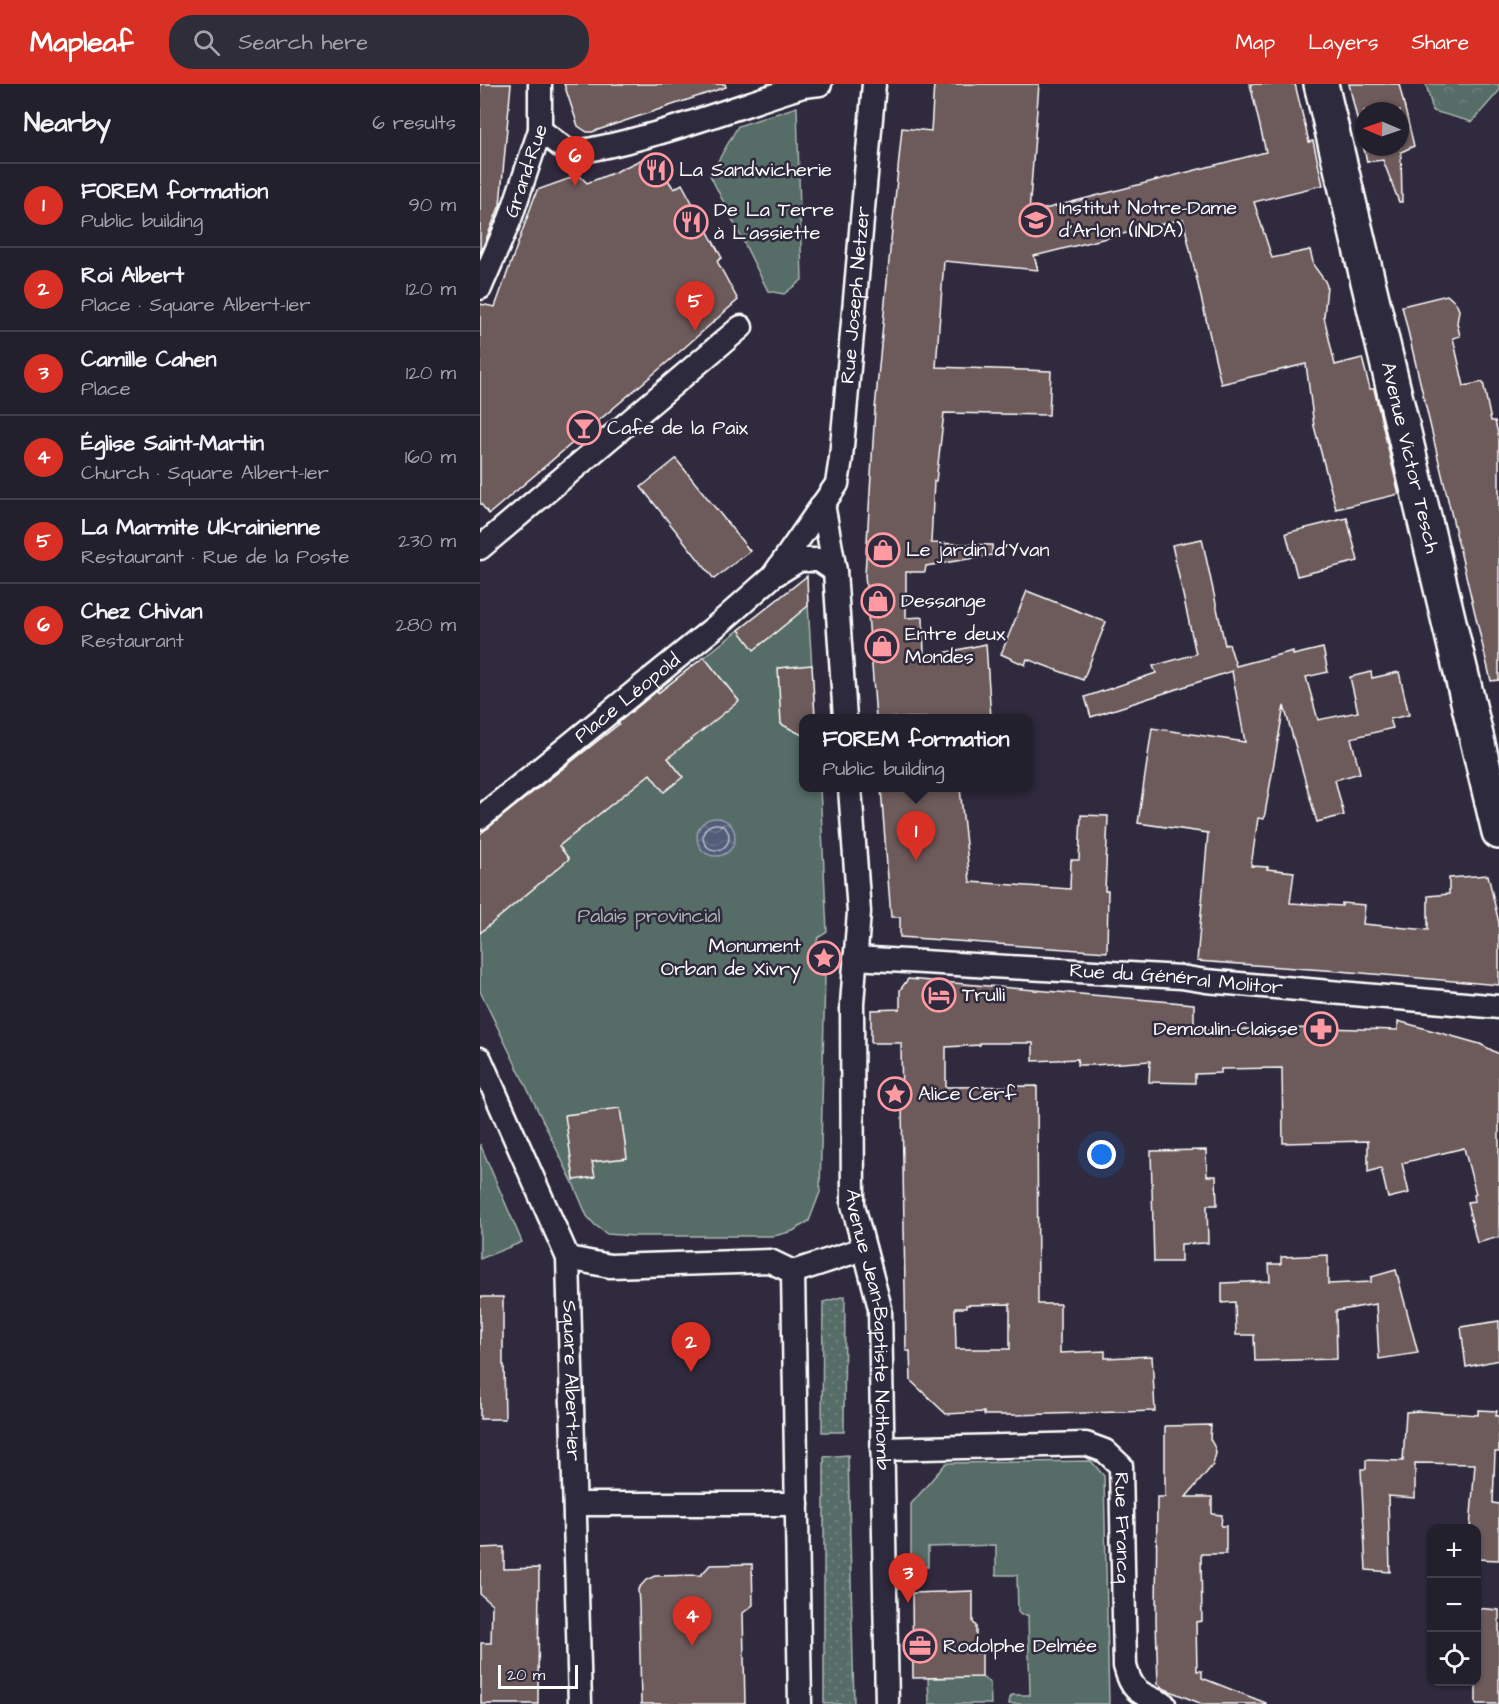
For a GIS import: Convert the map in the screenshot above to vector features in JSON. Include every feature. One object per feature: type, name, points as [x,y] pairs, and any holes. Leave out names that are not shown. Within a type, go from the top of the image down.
[{"type":"main road","name":"Avenue Victor Tesch","points":[[1321,84],[1499,832]]},
{"type":"street","name":"Grand-Rue","points":[[480,288],[510,219],[540,130],[540,84]]},
{"type":"street","name":"Rue Joseph Netzer","points":[[773,576],[837,484],[874,84]]},
{"type":"street","points":[[540,130],[570,153],[605,147],[809,85]]},
{"type":"street","points":[[481,546],[741,327]]},
{"type":"street","points":[[823,504],[835,571],[845,714]]},
{"type":"street","points":[[773,576],[799,560],[819,561],[835,571]]},
{"type":"street","name":"Place Léopold","points":[[480,818],[721,622],[773,576]]},
{"type":"street","points":[[850,792],[859,912],[855,958]]},
{"type":"street","name":"Rue du Général Molitor","points":[[855,958],[1181,978],[1499,1007]]},
{"type":"street","name":"Avenue Jean-Baptiste Nothomb","points":[[855,958],[852,1004],[853,1205],[880,1308],[886,1704]]},
{"type":"street","name":"Square Albert-1er","points":[[480,1059],[568,1258],[580,1704]]},
{"type":"street","points":[[568,1258],[610,1266],[770,1261],[793,1272],[863,1249]]},
{"type":"street","points":[[793,1272],[800,1704]]},
{"type":"street","name":"Rue Francq","points":[[882,1449],[1086,1444],[1105,1451],[1121,1466],[1125,1666],[1129,1683],[1140,1693],[1164,1704]]},
{"type":"street","points":[[575,1504],[797,1504]]},
{"type":"green space","points":[[1426,84],[1499,84],[1499,91],[1472,122],[1433,111]]},
{"type":"green space","points":[[797,107],[802,280],[784,294],[768,291],[710,175],[738,126]]},
{"type":"green space","name":"Palais provincial","points":[[798,584],[807,588],[815,714],[799,714],[799,792],[820,792],[827,932],[818,938],[812,959],[814,969],[821,976],[825,975],[820,1192],[809,1221],[793,1231],[774,1236],[634,1236],[607,1234],[595,1225],[587,1216],[480,991],[480,834],[515,805],[517,807],[529,798],[541,784],[619,724],[617,722],[644,700],[645,702],[657,690],[659,692]]},
{"type":"green space","points":[[480,1144],[522,1242],[480,1259]]},
{"type":"green space","points":[[845,1296],[844,1432],[822,1432],[823,1302]]},
{"type":"green space","points":[[848,1455],[854,1704],[824,1704],[824,1457]]},
{"type":"green space","points":[[1091,1461],[1104,1476],[1109,1704],[1009,1704],[1012,1695],[1030,1695],[1028,1615],[1021,1615],[1018,1612],[1017,1575],[996,1575],[996,1545],[928,1547],[928,1567],[911,1567],[911,1504],[946,1463]]},
{"type":"green space","points":[[982,1677],[990,1683],[991,1704],[929,1704],[928,1678]]},
{"type":"water","points":[[716,818],[730,823],[735,837],[730,851],[716,856],[702,851],[697,837],[702,823]]},
{"type":"building","points":[[480,84],[511,84],[500,205],[480,254]]},
{"type":"building","points":[[564,84],[725,84],[726,87],[587,132],[578,126]]},
{"type":"building","points":[[934,84],[1039,84],[1029,213],[1266,152],[1250,84],[1295,84],[1309,142],[1313,141],[1323,185],[1254,202],[1272,258],[1310,250],[1314,266],[1327,286],[1324,317],[1335,365],[1362,358],[1370,389],[1374,389],[1399,494],[1336,509],[1314,426],[1306,364],[1221,384],[1183,219],[1034,256],[1038,270],[944,261],[936,367],[1051,371],[1049,415],[944,413],[936,481],[934,481],[931,543],[992,545],[992,555],[926,566],[925,572],[906,572],[906,618],[923,617],[924,657],[986,644],[991,714],[876,714],[865,575],[875,409],[902,128],[931,131]]},
{"type":"building","points":[[1349,84],[1399,84],[1403,102],[1355,102],[1355,110]]},
{"type":"building","points":[[1409,125],[1414,146],[1409,148]]},
{"type":"building","points":[[651,155],[674,189],[682,184],[722,258],[717,261],[738,300],[489,514],[480,503],[480,304],[495,307],[537,190],[579,175],[587,183]]},
{"type":"building","points":[[1366,156],[1401,156],[1402,202],[1399,202],[1383,160],[1367,162]]},
{"type":"building","points":[[1447,295],[1456,303],[1459,310],[1457,323],[1460,336],[1453,338],[1464,386],[1483,382],[1491,421],[1495,421],[1499,438],[1499,680],[1491,681],[1402,306]]},
{"type":"building","points":[[676,459],[750,551],[714,579],[641,487]]},
{"type":"building","points":[[1347,518],[1358,561],[1297,576],[1286,533]]},
{"type":"building","points":[[1202,539],[1225,645],[1229,644],[1236,666],[1293,651],[1293,655],[1323,648],[1328,672],[1306,677],[1318,720],[1358,712],[1350,677],[1371,672],[1372,678],[1399,672],[1409,715],[1390,719],[1393,728],[1351,738],[1360,773],[1335,780],[1344,815],[1317,822],[1284,706],[1264,819],[1258,818],[1251,866],[1294,872],[1290,903],[1365,905],[1363,924],[1428,930],[1428,896],[1449,894],[1449,878],[1488,875],[1499,923],[1499,985],[1197,961],[1208,833],[1138,823],[1152,728],[1245,742],[1232,671],[1091,717],[1085,697],[1156,673],[1153,666],[1196,654],[1172,545]]},
{"type":"building","points":[[807,576],[808,606],[754,650],[739,630]]},
{"type":"building","points":[[1027,591],[1106,622],[1083,680],[1027,659],[1025,665],[1001,654]]},
{"type":"building","points":[[704,657],[739,701],[668,758],[683,777],[664,792],[650,774],[559,846],[569,859],[480,933],[480,834],[657,691],[658,693]]},
{"type":"building","points":[[812,665],[815,714],[799,714],[799,733],[781,724],[778,668]]},
{"type":"building","points":[[881,792],[960,792],[970,882],[1070,889],[1071,860],[1079,860],[1081,815],[1108,816],[1105,891],[1108,891],[1107,952],[900,937],[900,917],[891,917]]},
{"type":"building","points":[[908,979],[1194,1004],[1194,1030],[1323,1028],[1398,1030],[1398,1021],[1480,1044],[1499,1054],[1499,1237],[1477,1243],[1467,1202],[1475,1201],[1474,1195],[1476,1194],[1464,1148],[1402,1163],[1409,1193],[1388,1198],[1381,1168],[1368,1172],[1368,1141],[1283,1143],[1282,1068],[1221,1069],[1221,1073],[1195,1074],[1195,1083],[1149,1082],[1150,1061],[1077,1065],[1078,1059],[1033,1061],[1033,1043],[980,1043],[980,1045],[946,1047],[946,1087],[1037,1086],[1038,1304],[1060,1304],[1060,1353],[1105,1351],[1105,1358],[1152,1356],[1155,1411],[1014,1415],[984,1415],[984,1412],[946,1414],[911,1381],[910,1351],[906,1351],[901,1043],[871,1043],[871,1010],[900,1009],[900,990]],"holes":[[[1010,1304],[1010,1349],[956,1349],[955,1308],[966,1308],[966,1305]]]},
{"type":"building","points":[[620,1108],[627,1158],[592,1162],[595,1177],[574,1180],[565,1115]]},
{"type":"building","points":[[1206,1150],[1207,1176],[1216,1176],[1217,1205],[1207,1205],[1208,1243],[1181,1244],[1181,1262],[1154,1262],[1151,1151]]},
{"type":"building","points":[[1328,1255],[1328,1284],[1371,1282],[1371,1277],[1396,1270],[1418,1353],[1379,1359],[1376,1304],[1336,1311],[1337,1359],[1255,1361],[1254,1335],[1236,1335],[1235,1302],[1222,1303],[1222,1283],[1270,1281],[1269,1264],[1281,1264],[1281,1257]]},
{"type":"building","points":[[480,1297],[503,1297],[505,1419],[480,1419]]},
{"type":"building","points":[[1499,1321],[1499,1360],[1466,1367],[1461,1327]]},
{"type":"building","points":[[1478,1410],[1497,1411],[1496,1416],[1499,1416],[1499,1452],[1495,1452],[1493,1503],[1499,1504],[1499,1560],[1481,1559],[1481,1524],[1470,1524],[1475,1464],[1415,1463],[1415,1498],[1388,1496],[1390,1572],[1366,1570],[1361,1469],[1366,1469],[1366,1460],[1403,1461],[1406,1412],[1478,1415]]},
{"type":"building","points":[[1211,1425],[1210,1439],[1216,1453],[1213,1465],[1186,1497],[1212,1497],[1212,1514],[1222,1515],[1221,1526],[1226,1526],[1226,1554],[1201,1554],[1202,1621],[1196,1622],[1197,1671],[1202,1671],[1202,1678],[1266,1704],[1202,1704],[1158,1684],[1157,1497],[1165,1497],[1165,1426]]},
{"type":"building","points":[[504,1547],[504,1569],[539,1568],[538,1704],[481,1704],[481,1643],[491,1643],[492,1604],[480,1594],[480,1548]]},
{"type":"building","points":[[752,1564],[753,1605],[743,1613],[745,1704],[641,1704],[638,1589],[646,1580],[655,1576],[701,1575],[710,1565]]},
{"type":"building","points":[[973,1591],[976,1653],[982,1653],[982,1677],[913,1678],[912,1593]]},
{"type":"building","points":[[1481,1608],[1499,1610],[1499,1704],[1476,1704],[1476,1686],[1481,1686]]},
{"type":"place","name":"La Sandwicherie","points":[[656,170]]},
{"type":"place","name":"Chez Chivan","points":[[575,186]]},
{"type":"place","name":"Institut Notre-Dame d'Arlon (INDA)","points":[[1036,220]]},
{"type":"place","name":"De La Terre à L’assiette","points":[[691,222]]},
{"type":"place","name":"La Marmite Ukrainienne","points":[[695,331]]},
{"type":"place","name":"Cafe de la Paix","points":[[584,428]]},
{"type":"place","name":"Le jardin d'Yvan","points":[[883,550]]},
{"type":"place","name":"Dessange","points":[[878,601]]},
{"type":"place","name":"Entre deux Mondes","points":[[882,646]]},
{"type":"place","name":"FOREM formation","points":[[916,861]]},
{"type":"place","name":"Monument Orban de Xivry","points":[[824,958]]},
{"type":"place","name":"Trulli","points":[[939,995]]},
{"type":"place","name":"Demoulin-Claisse","points":[[1321,1029]]},
{"type":"place","name":"Alice Cerf","points":[[895,1094]]},
{"type":"place","name":"Roi Albert","points":[[691,1372]]},
{"type":"place","name":"Camille Cahen","points":[[908,1603]]},
{"type":"place","name":"Église Saint-Martin","points":[[692,1646]]},
{"type":"place","name":"Rodolphe Delmée","points":[[920,1646]]}]
